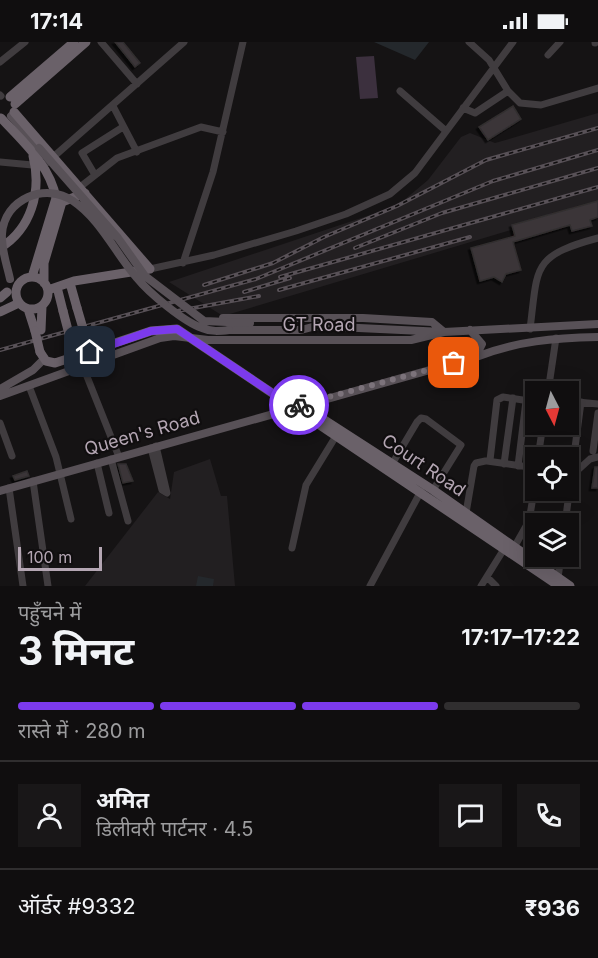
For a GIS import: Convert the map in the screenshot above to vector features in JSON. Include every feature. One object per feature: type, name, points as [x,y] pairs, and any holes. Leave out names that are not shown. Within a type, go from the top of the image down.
[{"type":"highway","points":[[6,106],[74,42]]},
{"type":"highway","points":[[6,106],[86,42]]},
{"type":"highway","points":[[0,248],[26,225],[32,209],[39,166],[35,150],[6,106]]},
{"type":"highway","points":[[6,106],[54,157],[150,269]]},
{"type":"highway","points":[[39,166],[52,180],[56,198],[32,277],[18,285],[16,295],[19,303],[28,309],[38,330],[43,354],[55,363],[151,331],[177,329],[297,405]]},
{"type":"highway","points":[[70,359],[63,311],[43,268],[62,202],[83,190]]},
{"type":"highway","points":[[32,277],[50,287],[150,269]]},
{"type":"highway","points":[[70,283],[90,352]]},
{"type":"highway","points":[[38,330],[42,306],[48,298],[50,287]]},
{"type":"highway","points":[[2,311],[19,303]]},
{"type":"highway","points":[[28,309],[42,306]]},
{"type":"highway","name":"Court Road","points":[[297,405],[336,436],[466,513],[510,550]]},
{"type":"highway","name":"Court Road","points":[[297,405],[392,464],[557,584],[570,586]]},
{"type":"main road","points":[[35,150],[118,238],[145,276],[204,321],[307,323],[316,326],[444,332],[598,324]]},
{"type":"main road","points":[[2,295],[10,279],[2,241],[7,216],[27,196],[55,193],[71,199],[84,211],[122,255],[139,281],[203,329],[301,330],[316,326]]},
{"type":"main road","points":[[177,329],[221,318],[290,317],[432,322],[444,332]]},
{"type":"main road","points":[[470,330],[482,344],[476,357]]},
{"type":"main road","points":[[516,330],[517,343]]},
{"type":"main road","name":"GT Road","points":[[0,396],[160,338],[174,336],[208,340],[411,340],[444,332]]},
{"type":"main road","name":"Queen's Road","points":[[4,489],[297,405],[476,357],[517,343],[556,338],[598,337]]},
{"type":"main road","points":[[0,388],[33,370],[43,354]]},
{"type":"street","points":[[0,62],[25,42]]},
{"type":"street","points":[[101,42],[137,84]]},
{"type":"street","points":[[0,162],[39,166],[54,157],[184,42]]},
{"type":"street","points":[[183,263],[213,172],[243,42]]},
{"type":"street","points":[[469,42],[494,67],[508,91],[520,103],[541,105],[598,88]]},
{"type":"street","points":[[150,269],[183,263],[296,231],[346,214],[390,194],[415,173],[513,42]]},
{"type":"street","points":[[548,55],[560,42]]},
{"type":"street","points":[[400,91],[446,131]]},
{"type":"street","points":[[463,108],[475,113],[508,91]]},
{"type":"street","points":[[114,106],[137,152]]},
{"type":"street","points":[[95,175],[82,153],[123,127]]},
{"type":"street","points":[[83,190],[95,175],[113,160],[201,127],[223,132]]},
{"type":"street","points":[[530,329],[537,275],[542,264],[555,253],[572,245],[598,238]]},
{"type":"street","points":[[550,381],[556,338]]},
{"type":"street","points":[[86,374],[115,458],[128,521]]},
{"type":"street","points":[[29,386],[50,437],[71,519]]},
{"type":"street","points":[[487,461],[490,458],[497,400],[502,397],[525,400]]},
{"type":"street","points":[[504,464],[513,398]]},
{"type":"street","points":[[574,447],[581,402],[598,404]]},
{"type":"street","points":[[519,466],[525,409]]},
{"type":"street","points":[[579,467],[584,467],[596,454],[598,413]]},
{"type":"street","points":[[370,586],[426,489],[461,445],[426,419],[419,419],[392,464]]},
{"type":"street","points":[[0,423],[12,456]]},
{"type":"street","points":[[292,548],[306,485],[336,436]]},
{"type":"street","points":[[153,447],[167,493],[162,490],[153,447]]},
{"type":"street","points":[[466,513],[476,463],[487,461],[525,467]]},
{"type":"street","points":[[97,463],[109,513]]},
{"type":"street","points":[[33,481],[48,586]]},
{"type":"street","points":[[4,489],[24,586]]},
{"type":"street","points":[[481,586],[510,550],[529,520],[532,501]]},
{"type":"street","points":[[557,584],[559,567]]},
{"type":"street","points":[[487,577],[496,586]]},
{"type":"shaded area","points":[[374,42],[429,42],[415,60]]},
{"type":"shaded area","points":[[374,56],[378,98],[360,99],[356,57]]},
{"type":"shaded area","points":[[598,113],[598,204],[223,316],[169,282],[397,206],[428,180],[461,137],[470,133],[495,143]]},
{"type":"shaded area","points":[[210,459],[221,496],[227,496],[235,586],[85,586],[158,492],[170,499],[174,472]]},
{"type":"shaded area","points":[[198,576],[214,579],[213,586],[196,586]]},
{"type":"building","points":[[115,42],[123,42],[140,63],[135,67]]},
{"type":"building","points":[[513,106],[521,119],[488,140],[479,127]]},
{"type":"building","points":[[598,201],[598,217],[590,220],[592,226],[572,231],[570,225],[513,242],[521,270],[506,274],[502,282],[494,277],[480,281],[471,248],[515,236],[512,225]]},
{"type":"building","points":[[118,464],[126,464],[133,481],[123,483]]},
{"type":"building","points":[[595,467],[598,467],[598,488],[592,488]]},
{"type":"building","points":[[27,471],[29,476],[15,480],[13,476]]},
{"type":"railway","points":[[204,285],[273,263],[324,237],[397,206],[486,160],[598,128]]},
{"type":"railway","points":[[0,350],[256,279],[493,181],[598,150]]},
{"type":"railway","points":[[355,248],[442,213],[598,168]]},
{"type":"railway","points":[[280,277],[598,187]]},
{"type":"railway","points":[[279,290],[470,237]]},
{"type":"railway","points":[[244,292],[290,278]]},
{"type":"railway","points":[[172,312],[259,296]]},
{"type":"way so far","points":[[299,405],[454,363]]},
{"type":"route","points":[[90,352],[151,331],[177,329],[255,379],[293,407],[299,405]]}]
